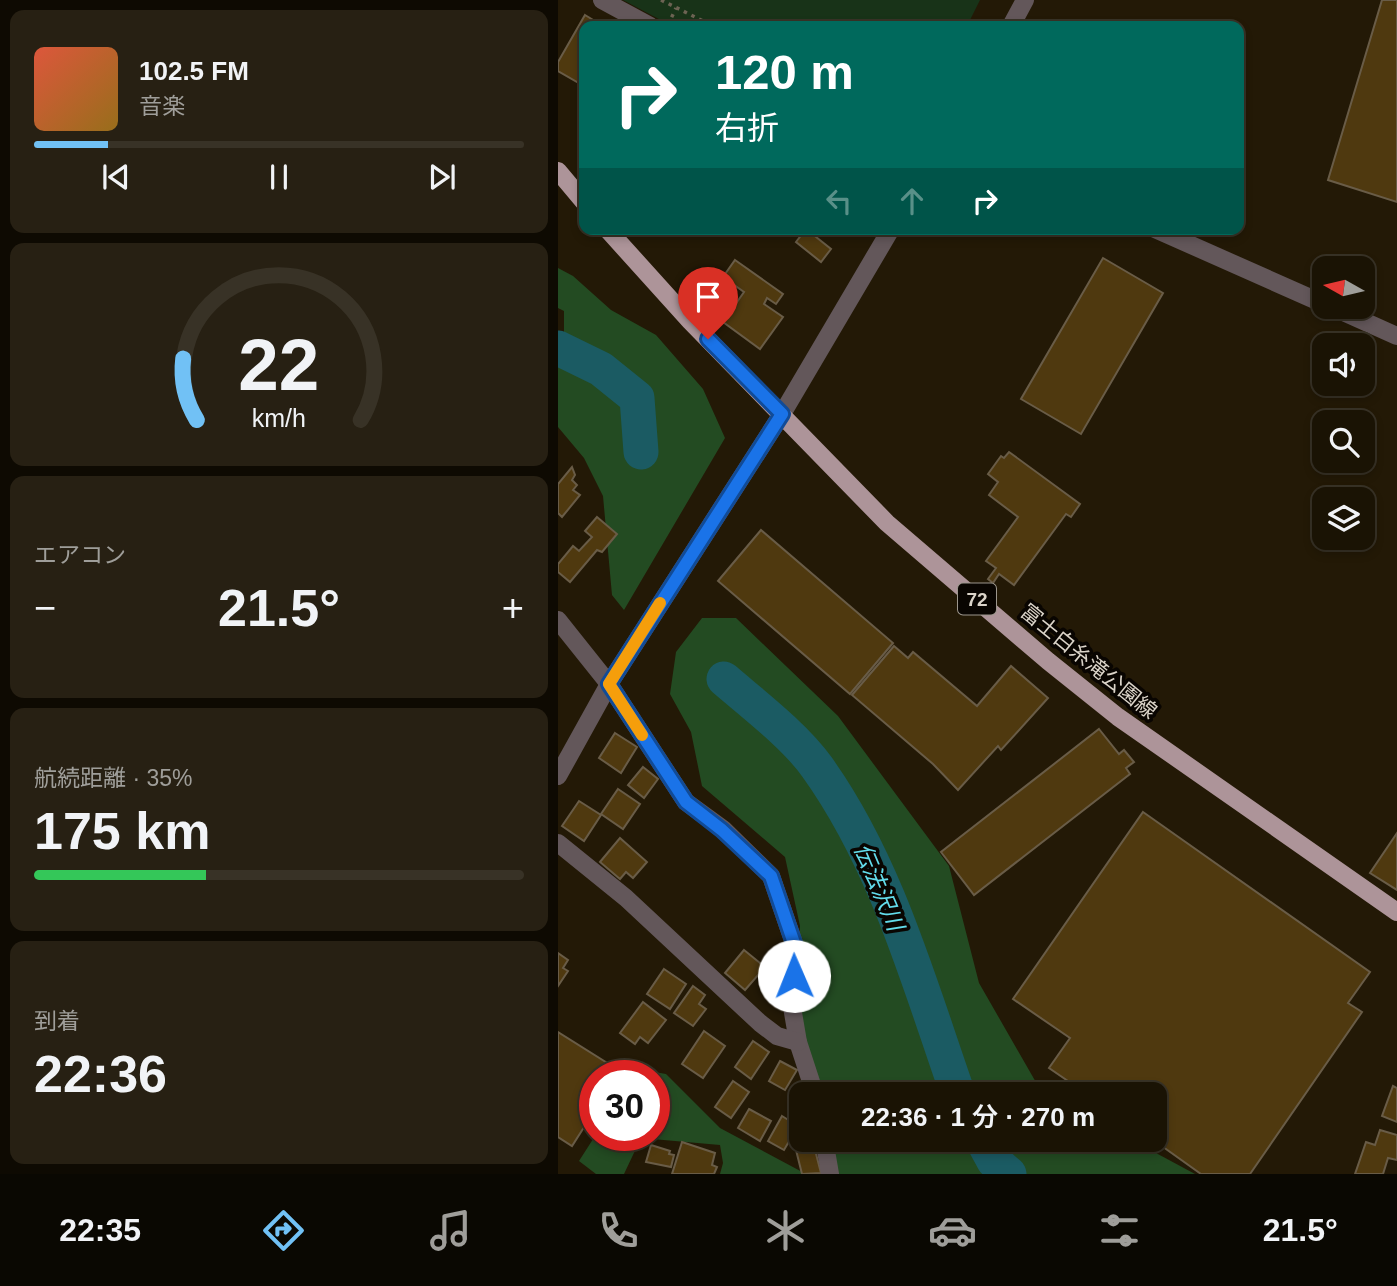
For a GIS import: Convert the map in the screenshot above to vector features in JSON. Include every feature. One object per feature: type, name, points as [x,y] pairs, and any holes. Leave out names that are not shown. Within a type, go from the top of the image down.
[{"type":"main road","points":[[558,171],[579,196]]},
{"type":"main road","name":"富士白糸滝公園線","points":[[612,235],[690,321],[888,523],[1048,661],[1170,754],[1397,912]]},
{"type":"street","points":[[602,0],[641,21]]},
{"type":"street","points":[[1014,21],[1025,0]]},
{"type":"street","points":[[558,776],[609,684],[782,414],[887,235]]},
{"type":"street","points":[[1169,235],[1312,299]]},
{"type":"street","points":[[1359,319],[1397,336]]},
{"type":"street","points":[[558,621],[609,684],[686,802],[722,830],[771,876],[797,952],[791,1001],[798,1042],[811,1082]]},
{"type":"street","points":[[558,843],[626,898],[760,1023],[777,1036],[798,1042]]},
{"type":"street","points":[[826,1152],[830,1174]]},
{"type":"path","points":[[661,0],[703,21]]},
{"type":"path","points":[[670,21],[676,8]]},
{"type":"green space","points":[[623,0],[980,0],[970,21],[663,21]]},
{"type":"green space","points":[[558,268],[573,276],[611,310],[656,335],[703,389],[725,438],[624,610],[612,595],[603,496],[584,458],[558,427],[558,336],[564,334],[564,311],[558,308]]},
{"type":"green space","points":[[702,618],[736,618],[838,716],[949,866],[979,983],[1036,1082],[812,1082],[794,1017],[800,926],[785,857],[702,786],[691,732],[670,694],[676,652]]},
{"type":"green space","points":[[670,1078],[720,1128],[806,1174],[720,1174],[723,1163],[720,1145],[670,1141]]},
{"type":"green space","points":[[585,1151],[635,1151],[624,1174],[596,1174],[579,1161]]},
{"type":"green space","points":[[829,1152],[1154,1152],[1195,1174],[835,1174]]},
{"type":"building","points":[[1382,0],[1397,0],[1397,202],[1328,180]]},
{"type":"building","points":[[585,15],[595,21],[582,21]]},
{"type":"building","points":[[579,25],[579,83],[558,71],[558,62]]},
{"type":"building","points":[[801,235],[814,235],[831,249],[821,262],[796,242]]},
{"type":"building","points":[[1103,258],[1163,293],[1081,434],[1021,399]]},
{"type":"building","points":[[735,260],[783,294],[776,304],[767,298],[764,304],[783,317],[760,349],[723,322],[744,292],[723,277]]},
{"type":"building","points":[[1009,452],[1080,504],[1071,517],[1066,514],[1014,585],[999,574],[993,583],[988,579],[996,568],[986,561],[1018,517],[989,495],[998,482],[988,474],[1001,456],[1004,458]]},
{"type":"building","points":[[572,467],[575,475],[572,480],[577,485],[573,490],[580,495],[562,517],[558,513],[558,484]]},
{"type":"building","points":[[597,517],[617,534],[602,552],[597,550],[570,582],[558,572],[558,564],[573,546],[579,551],[592,537],[585,531]]},
{"type":"building","points":[[761,530],[893,643],[850,694],[718,581]]},
{"type":"building","points":[[894,646],[908,658],[913,652],[977,706],[1011,666],[1048,698],[1001,750],[998,746],[958,790],[933,764],[852,695]]},
{"type":"building","points":[[1099,729],[1119,754],[1124,750],[1134,762],[1126,768],[1130,774],[974,895],[941,852]]},
{"type":"building","points":[[615,733],[637,747],[621,773],[599,758]]},
{"type":"building","points":[[643,767],[658,779],[644,798],[628,785]]},
{"type":"building","points":[[618,789],[640,804],[623,829],[601,814]]},
{"type":"building","points":[[579,801],[601,815],[584,841],[562,826]]},
{"type":"building","points":[[1143,812],[1370,972],[1348,1003],[1362,1012],[1250,1174],[1201,1174],[1167,1150],[1167,1082],[1069,1082],[1049,1068],[1070,1038],[1013,999]]},
{"type":"building","points":[[1397,833],[1397,890],[1370,873]]},
{"type":"building","points":[[620,838],[647,862],[633,878],[626,872],[620,879],[600,862]]},
{"type":"building","points":[[744,950],[765,967],[745,990],[725,973]]},
{"type":"building","points":[[558,953],[568,960],[563,968],[568,971],[558,986]]},
{"type":"building","points":[[664,969],[686,984],[670,1009],[647,994]]},
{"type":"building","points":[[693,986],[705,995],[699,1004],[706,1009],[693,1026],[674,1013]]},
{"type":"building","points":[[643,1002],[666,1020],[648,1043],[640,1037],[635,1044],[620,1033]]},
{"type":"building","points":[[704,1031],[725,1046],[703,1078],[682,1064]]},
{"type":"building","points":[[558,1032],[603,1060],[579,1060],[579,1135],[572,1146],[558,1137]]},
{"type":"building","points":[[753,1041],[769,1052],[751,1079],[735,1067]]},
{"type":"building","points":[[780,1061],[797,1070],[785,1090],[769,1081]]},
{"type":"building","points":[[733,1081],[749,1092],[731,1118],[715,1107]]},
{"type":"building","points":[[1393,1086],[1397,1088],[1397,1122],[1382,1116]]},
{"type":"building","points":[[749,1109],[771,1121],[760,1141],[738,1128]]},
{"type":"building","points":[[782,1116],[789,1120],[789,1141],[784,1150],[768,1141]]},
{"type":"building","points":[[1380,1130],[1397,1135],[1397,1160],[1388,1158],[1383,1174],[1355,1174],[1366,1142],[1375,1145]]},
{"type":"building","points":[[682,1142],[715,1153],[712,1165],[717,1167],[714,1174],[672,1174]]},
{"type":"building","points":[[649,1151],[670,1151],[669,1154],[674,1155],[671,1167],[646,1162]]},
{"type":"building","points":[[796,1152],[816,1152],[821,1173],[802,1174]]},
{"type":"waterway","name":"伝法沢川","points":[[558,348],[601,369],[637,398],[641,452]]},
{"type":"waterway","name":"伝法沢川","points":[[724,679],[808,755],[841,804],[882,883],[954,1082]]},
{"type":"waterway","name":"伝法沢川","points":[[989,1152],[994,1161],[1009,1174]]},
{"type":"slow traffic","points":[[642,735],[609,684],[660,603]]},
{"type":"route","points":[[708,339],[782,414],[609,684],[686,802],[722,830],[771,876],[797,952],[794,976]]}]
